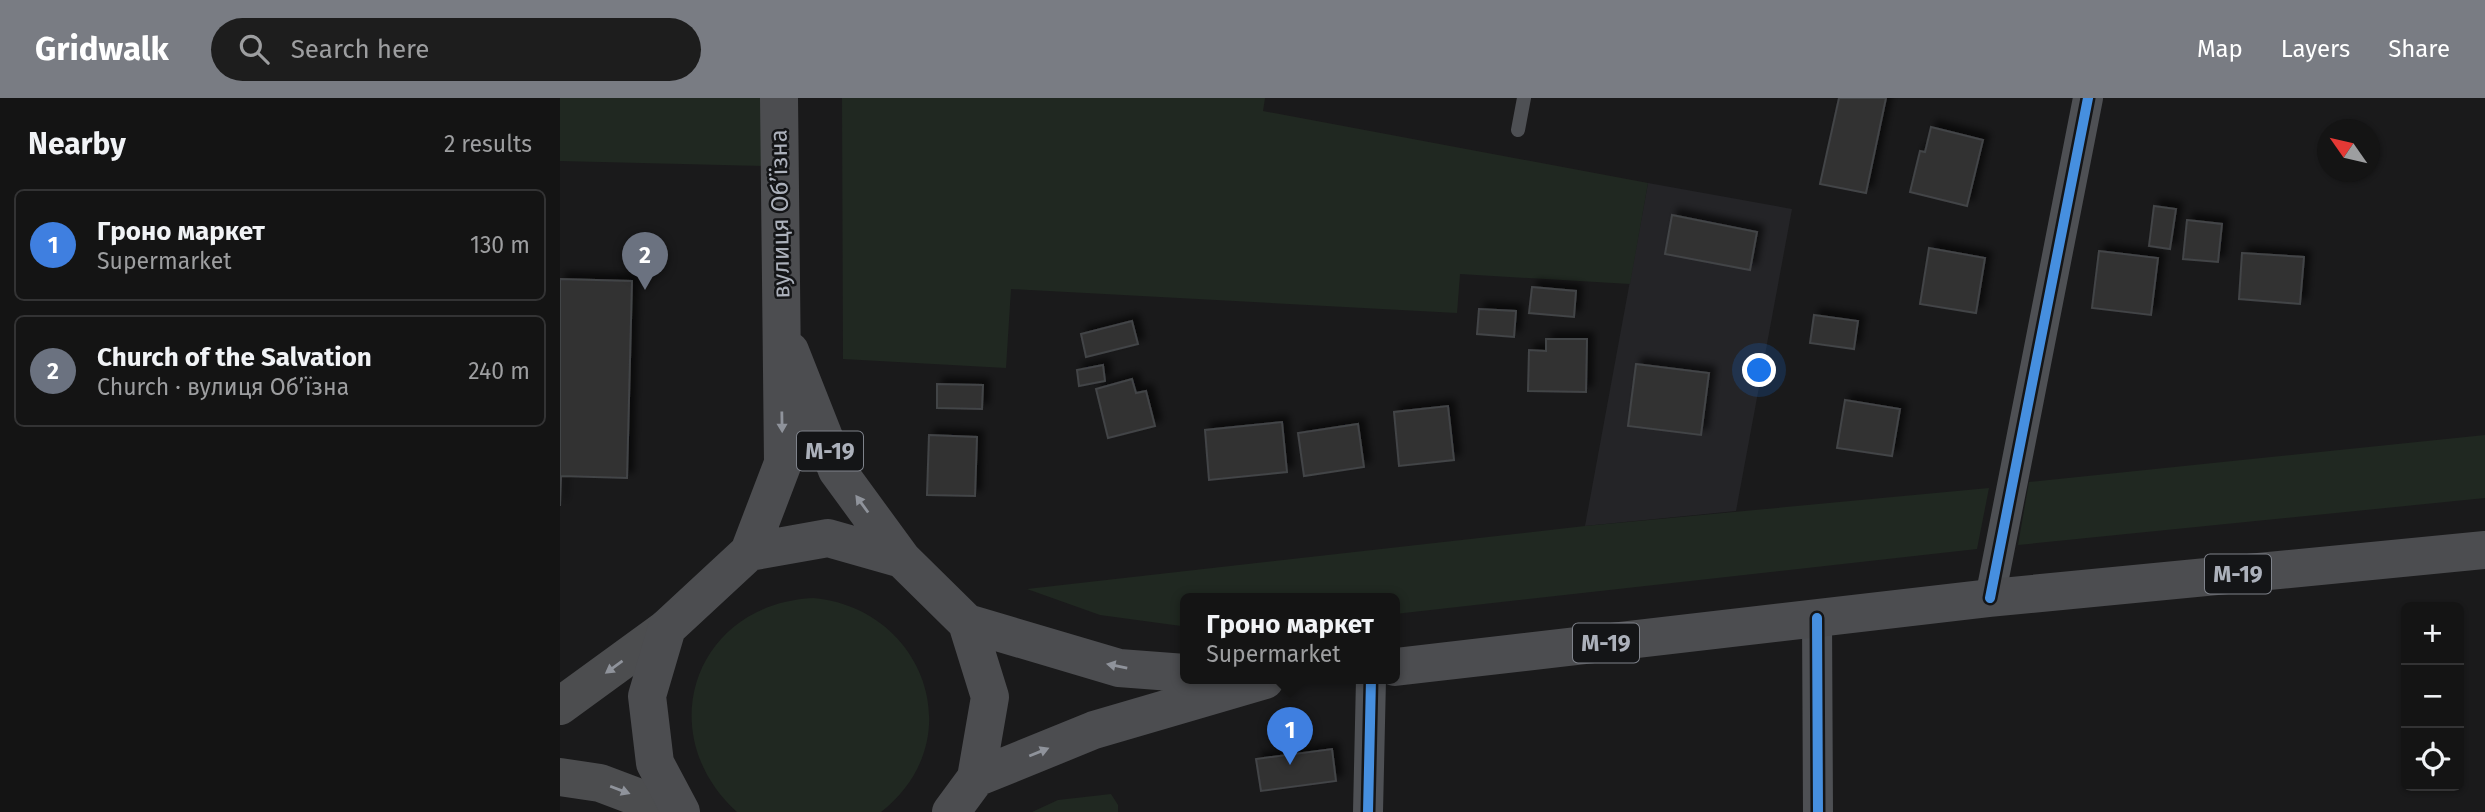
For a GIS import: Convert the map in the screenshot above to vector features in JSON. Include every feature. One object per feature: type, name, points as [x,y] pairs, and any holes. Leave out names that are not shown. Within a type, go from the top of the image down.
[{"type":"highway","name":"вулиця Об’їзна","points":[[779,98],[781,330]]},
{"type":"highway","name":"М-19","points":[[667,628],[749,552],[783,463],[781,330]]},
{"type":"highway","name":"М-19","points":[[781,330],[837,470],[902,559],[967,623],[1119,668],[1180,673]]},
{"type":"highway","name":"М-19","points":[[749,552],[828,538],[902,559]]},
{"type":"highway","name":"М-19","points":[[1400,666],[1990,598],[2485,550]]},
{"type":"highway","name":"М-19","points":[[951,812],[976,778],[990,697],[967,623]]},
{"type":"highway","points":[[667,628],[647,696],[655,763],[679,812]]},
{"type":"highway","points":[[976,778],[1094,730],[1251,684]]},
{"type":"main road","points":[[560,705],[667,628]]},
{"type":"main road","points":[[560,777],[600,783],[679,812]]},
{"type":"street","points":[[1990,598],[2088,98]]},
{"type":"street","points":[[1817,618],[1818,812]]},
{"type":"street","points":[[1368,812],[1371,684]]},
{"type":"lane","points":[[1518,130],[1524,98]]},
{"type":"shaded area","points":[[560,98],[762,98],[763,166],[560,161]]},
{"type":"shaded area","points":[[842,98],[1265,98],[1263,111],[1648,183],[1630,284],[1460,274],[1457,313],[1011,289],[1006,368],[843,359]]},
{"type":"shaded area","points":[[1648,183],[1792,209],[1736,511],[1585,526]]},
{"type":"shaded area","points":[[2485,435],[2485,498],[2018,545],[2029,482]]},
{"type":"shaded area","points":[[1989,488],[1977,549],[1400,613],[1400,593],[1180,593],[1180,626],[1100,615],[1027,589],[1585,526]]},
{"type":"shaded area","points":[[813,598],[852,607],[883,626],[908,651],[923,682],[929,715],[925,750],[909,783],[881,812],[737,812],[710,780],[696,746],[692,711],[698,678],[714,648],[739,623],[772,606]]},
{"type":"shaded area","points":[[1111,794],[1118,805],[1118,812],[1032,812],[1058,800]]},
{"type":"building","points":[[1839,98],[1886,98],[1866,193],[1820,184]]},
{"type":"building","points":[[1931,127],[1983,140],[1967,206],[1910,192],[1920,151],[1925,152]]},
{"type":"building","points":[[2154,206],[2176,209],[2170,249],[2149,246]]},
{"type":"building","points":[[1672,215],[1757,232],[1750,270],[1665,254]]},
{"type":"building","points":[[2187,220],[2222,224],[2218,262],[2183,259]]},
{"type":"building","points":[[1929,248],[1985,258],[1976,313],[1920,304]]},
{"type":"building","points":[[2099,251],[2158,258],[2151,315],[2092,308]]},
{"type":"building","points":[[2242,253],[2304,257],[2300,304],[2239,299]]},
{"type":"building","points":[[560,279],[632,281],[627,478],[561,476],[560,506]]},
{"type":"building","points":[[1532,287],[1576,291],[1574,317],[1529,313]]},
{"type":"building","points":[[1479,309],[1516,311],[1514,337],[1477,334]]},
{"type":"building","points":[[1814,315],[1858,321],[1854,349],[1810,343]]},
{"type":"building","points":[[1132,321],[1138,344],[1086,357],[1081,334]]},
{"type":"building","points":[[1546,339],[1587,339],[1586,392],[1528,391],[1529,350],[1546,351]]},
{"type":"building","points":[[1636,364],[1709,373],[1701,435],[1628,426]]},
{"type":"building","points":[[1103,365],[1105,381],[1079,386],[1077,370]]},
{"type":"building","points":[[1132,379],[1136,393],[1146,391],[1155,426],[1108,438],[1096,389]]},
{"type":"building","points":[[937,384],[983,385],[982,409],[937,408]]},
{"type":"building","points":[[1845,400],[1900,409],[1892,456],[1837,448]]},
{"type":"building","points":[[1448,406],[1454,460],[1399,466],[1394,412]]},
{"type":"building","points":[[1282,422],[1287,472],[1209,480],[1205,430]]},
{"type":"building","points":[[1358,424],[1364,467],[1304,476],[1298,433]]},
{"type":"building","points":[[929,435],[977,437],[975,496],[927,495]]},
{"type":"building","points":[[1332,749],[1336,781],[1261,791],[1256,759]]},
{"type":"cycle path","points":[[1990,598],[2088,98]]},
{"type":"cycle path","points":[[1817,618],[1818,812]]},
{"type":"cycle path","points":[[1368,812],[1371,684]]},
{"type":"place","name":"Church of the Salvation","points":[[645,290]]},
{"type":"place","name":"Гроно маркет","points":[[1290,765]]}]
